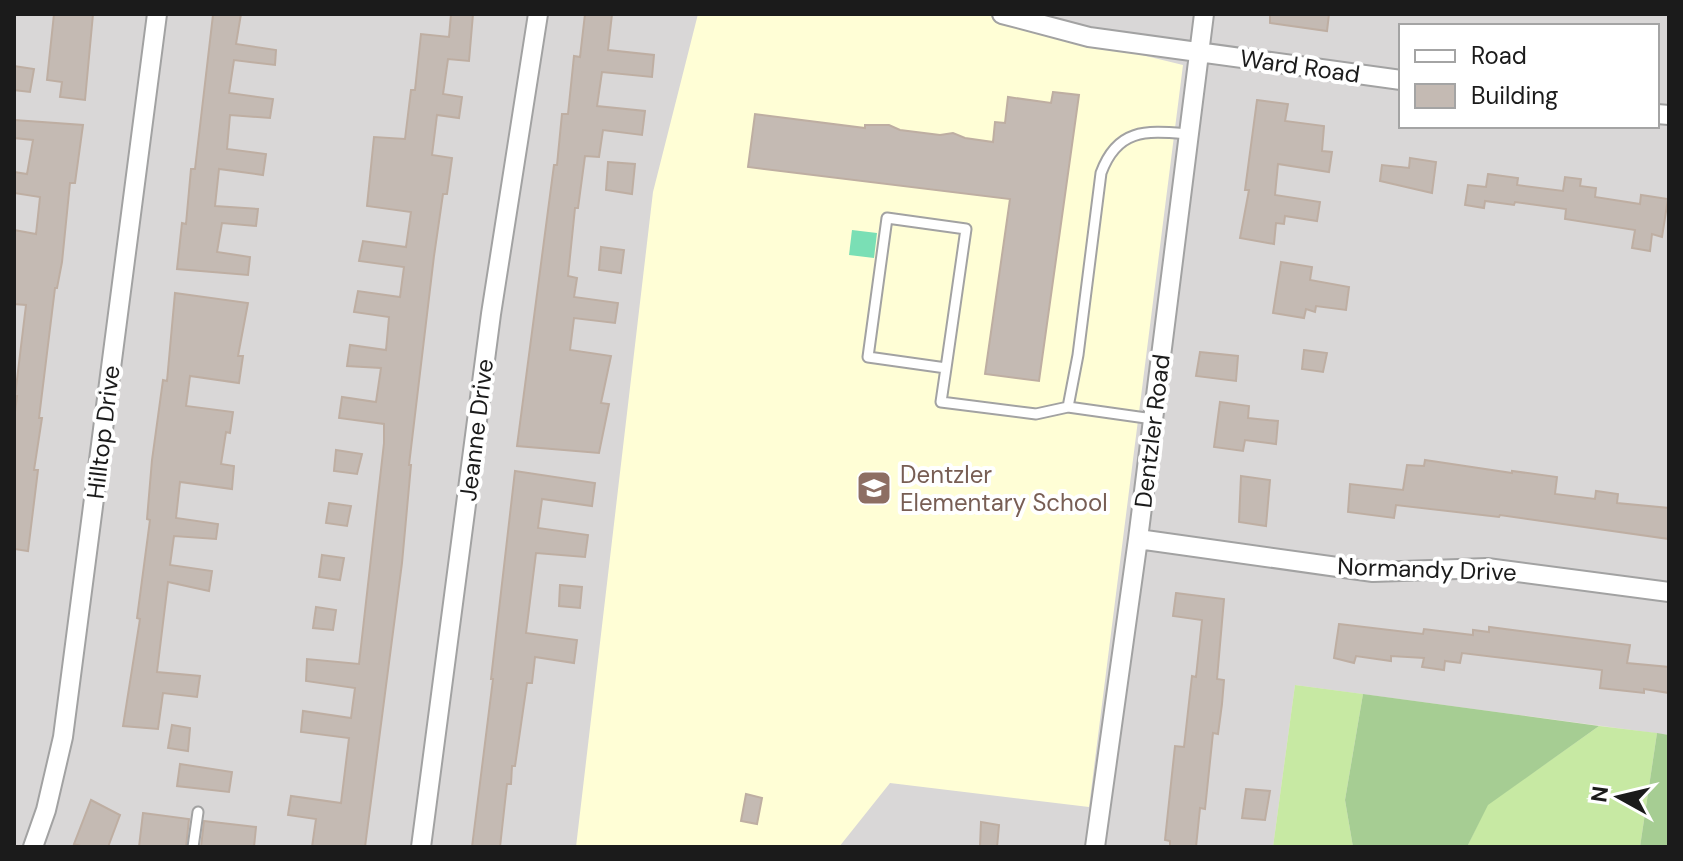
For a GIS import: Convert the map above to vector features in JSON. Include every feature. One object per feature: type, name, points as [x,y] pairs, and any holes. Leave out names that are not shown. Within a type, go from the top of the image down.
[{"type":"street","name":"Hilltop Drive","points":[[33,847],[46,810],[63,737],[157,14]]},
{"type":"street","name":"Jeanne Drive","points":[[421,847],[489,330],[538,14]]},
{"type":"street","name":"Ward Road","points":[[1002,14],[1089,37],[1399,80]]},
{"type":"street","name":"Dentzler Road","points":[[1095,847],[1138,539],[1204,14]]},
{"type":"street","name":"Normandy Drive","points":[[1138,539],[1373,572],[1487,568],[1669,592]]},
{"type":"lane","points":[[1068,407],[1078,355],[1101,173],[1108,154],[1122,139],[1141,134],[1190,134]]},
{"type":"lane","points":[[946,368],[868,357],[887,218],[966,229],[946,368],[941,402],[1036,414],[1068,407],[1153,419]]},
{"type":"lane","points":[[193,847],[198,812]]},
{"type":"shaded area","points":[[14,14],[1669,14],[1669,735],[1295,685],[1273,847],[14,847]]},
{"type":"shaded area","name":"Dentzler Elementary School","points":[[698,14],[986,14],[1183,65],[1089,807],[890,783],[839,847],[576,847],[653,192]]},
{"type":"green space","points":[[852,230],[877,233],[874,258],[849,255]]},
{"type":"green space","points":[[1295,685],[1363,694],[1345,800],[1353,847],[1273,847]]},
{"type":"green space","points":[[1363,694],[1599,726],[1488,805],[1467,847],[1353,847],[1345,800]]},
{"type":"green space","points":[[1599,726],[1657,733],[1640,847],[1467,847],[1487,805]]},
{"type":"green space","points":[[1657,733],[1669,735],[1669,847],[1640,847]]},
{"type":"building","points":[[54,14],[93,14],[85,100],[60,97],[62,82],[47,80]]},
{"type":"building","points":[[241,14],[236,44],[276,50],[275,65],[234,60],[229,93],[273,99],[270,118],[230,115],[227,149],[266,154],[263,175],[219,169],[215,206],[258,209],[256,226],[222,223],[217,252],[250,257],[248,275],[177,269],[182,223],[186,224],[191,169],[195,169],[213,15]]},
{"type":"building","points":[[451,14],[473,14],[469,61],[448,59],[443,94],[462,97],[459,118],[437,115],[432,155],[452,158],[434,256],[409,465],[402,563],[365,847],[312,847],[316,819],[288,815],[291,796],[341,803],[349,738],[301,732],[303,711],[351,718],[355,688],[306,681],[307,659],[359,664],[384,443],[384,424],[339,418],[342,397],[376,402],[381,368],[347,366],[350,345],[386,350],[389,317],[354,312],[358,291],[400,297],[404,267],[359,261],[363,241],[406,247],[411,212],[367,206],[374,137],[405,139],[411,90],[415,90],[421,34],[449,37]]},
{"type":"building","points":[[585,14],[612,14],[608,50],[654,55],[652,77],[602,72],[597,106],[645,111],[642,135],[603,130],[599,157],[585,156],[578,208],[575,208],[568,276],[577,278],[574,297],[618,303],[615,323],[574,318],[570,350],[611,356],[601,403],[609,404],[599,453],[517,446],[562,114],[568,114],[574,56],[580,57]]},
{"type":"building","points":[[1270,14],[1329,14],[1327,31],[1270,23]]},
{"type":"building","points":[[14,66],[34,69],[30,92],[14,90]]},
{"type":"building","points":[[1053,92],[1079,95],[1039,381],[985,374],[1010,199],[748,167],[755,114],[865,128],[865,125],[889,125],[900,130],[940,135],[953,133],[993,142],[995,122],[1005,123],[1008,97],[1051,103]]},
{"type":"building","points":[[1257,100],[1288,104],[1285,121],[1324,126],[1322,151],[1332,152],[1329,172],[1278,164],[1275,195],[1320,202],[1317,221],[1285,216],[1284,224],[1276,223],[1274,244],[1240,238],[1249,190],[1245,190]]},
{"type":"building","points":[[14,120],[83,125],[75,183],[70,183],[62,262],[55,288],[39,418],[42,418],[34,470],[38,470],[28,551],[14,549],[15,396],[26,305],[14,304],[14,230],[36,234],[40,197],[14,193],[14,172],[27,174],[33,140],[14,138]]},
{"type":"building","points":[[1410,158],[1436,162],[1432,193],[1380,181],[1382,165],[1409,168]]},
{"type":"building","points":[[608,162],[635,164],[632,194],[606,190]]},
{"type":"building","points":[[1488,174],[1518,178],[1517,185],[1563,191],[1565,177],[1581,179],[1580,186],[1596,188],[1595,197],[1640,204],[1641,195],[1668,199],[1662,237],[1652,234],[1650,251],[1632,248],[1635,230],[1565,219],[1566,209],[1515,202],[1514,205],[1485,201],[1484,208],[1465,205],[1468,185],[1486,187]]},
{"type":"building","points":[[601,247],[624,250],[621,273],[599,270]]},
{"type":"building","points":[[1281,262],[1312,267],[1310,280],[1349,287],[1346,310],[1316,306],[1315,312],[1306,309],[1304,318],[1273,313]]},
{"type":"building","points":[[175,293],[248,303],[238,356],[243,356],[239,383],[190,376],[186,406],[233,412],[221,464],[234,466],[232,489],[180,482],[176,518],[218,524],[216,539],[174,536],[170,565],[212,571],[209,591],[168,582],[157,672],[200,676],[197,697],[163,693],[158,729],[123,726],[140,619],[137,618],[150,520],[147,519],[152,460],[163,380],[167,381]]},
{"type":"building","points":[[1304,350],[1327,353],[1323,372],[1302,369]]},
{"type":"building","points":[[1200,352],[1238,356],[1236,381],[1196,376]]},
{"type":"building","points":[[1220,402],[1249,406],[1248,418],[1278,421],[1276,444],[1245,440],[1243,451],[1214,447]]},
{"type":"building","points":[[336,450],[362,454],[357,474],[334,471]]},
{"type":"building","points":[[1425,460],[1557,477],[1555,494],[1595,499],[1596,491],[1618,494],[1617,503],[1669,508],[1669,539],[1500,515],[1396,505],[1394,518],[1348,512],[1350,484],[1403,490],[1407,465],[1424,466]]},
{"type":"building","points":[[515,471],[595,483],[592,506],[542,499],[538,528],[588,535],[585,557],[536,553],[526,633],[577,640],[574,663],[535,657],[532,683],[527,683],[515,766],[512,766],[511,784],[507,784],[500,847],[472,847],[493,679]]},
{"type":"building","points":[[1241,476],[1270,480],[1266,526],[1239,522]]},
{"type":"building","points":[[329,503],[351,506],[347,526],[326,523]]},
{"type":"building","points":[[322,555],[344,558],[340,580],[319,577]]},
{"type":"building","points":[[560,585],[582,587],[580,608],[559,606]]},
{"type":"building","points":[[1176,593],[1224,599],[1217,679],[1224,680],[1222,704],[1218,734],[1213,733],[1205,809],[1200,808],[1196,847],[1170,847],[1170,841],[1165,840],[1175,746],[1184,747],[1202,620],[1173,616]]},
{"type":"building","points":[[316,607],[336,610],[333,630],[313,628]]},
{"type":"building","points":[[1339,624],[1423,634],[1424,629],[1473,635],[1473,630],[1489,632],[1489,627],[1630,645],[1627,663],[1669,667],[1669,693],[1600,688],[1602,670],[1462,653],[1460,663],[1445,661],[1444,670],[1422,667],[1424,658],[1391,656],[1391,661],[1356,656],[1354,663],[1334,658]]},
{"type":"building","points":[[172,725],[190,728],[188,751],[168,748]]},
{"type":"building","points":[[180,764],[232,772],[229,792],[177,786]]},
{"type":"building","points":[[1246,789],[1270,791],[1265,820],[1242,818]]},
{"type":"building","points":[[746,794],[762,798],[757,824],[741,821]]},
{"type":"building","points":[[91,800],[120,815],[108,847],[74,844]]},
{"type":"building","points":[[143,813],[189,819],[186,847],[139,847]]},
{"type":"building","points":[[204,821],[256,827],[254,847],[201,847]]},
{"type":"building","points":[[981,822],[999,825],[997,847],[980,847]]},
{"type":"place","name":"Dentzler Elementary School","points":[[874,488]]}]
